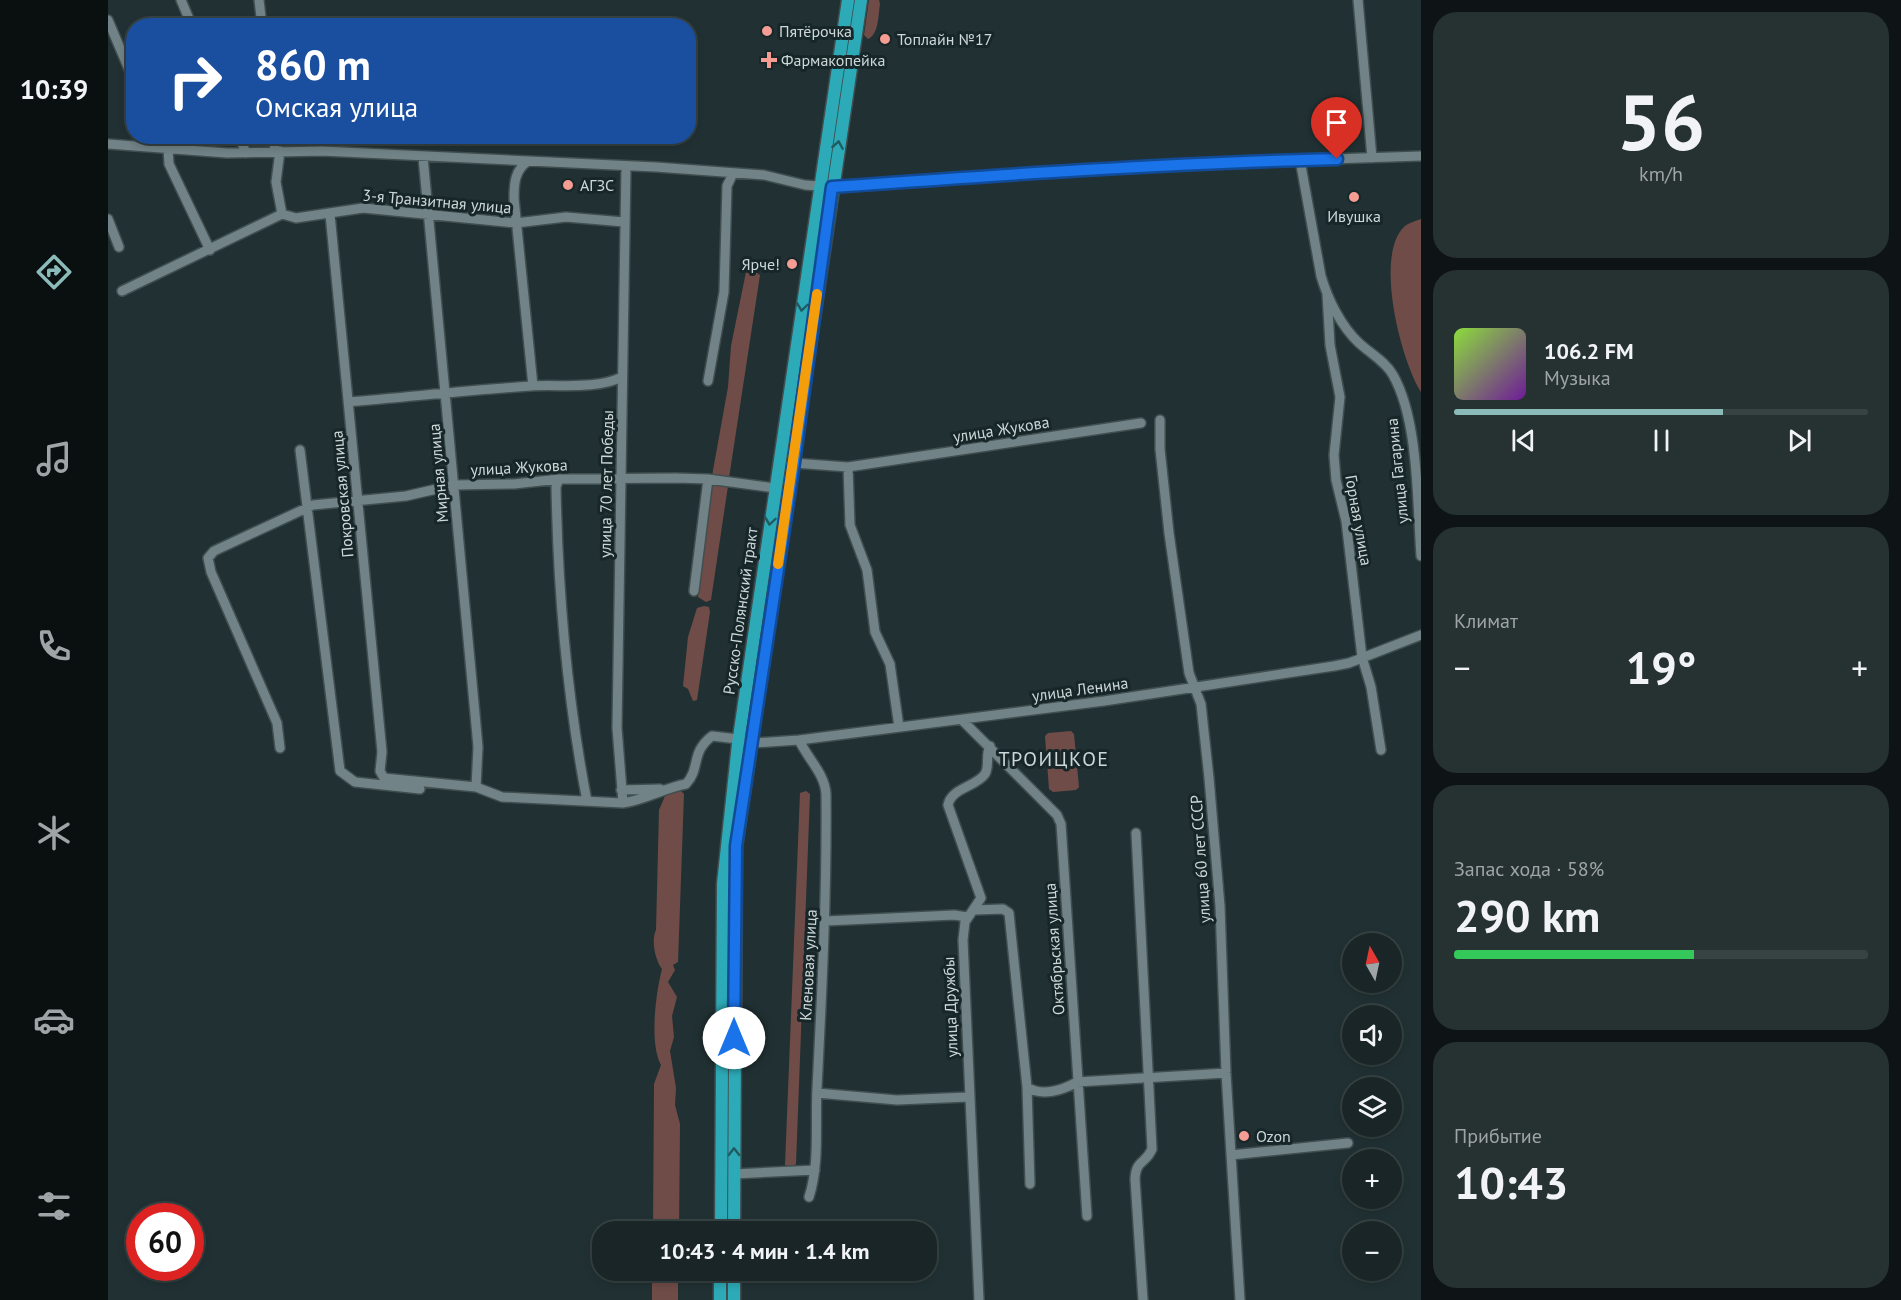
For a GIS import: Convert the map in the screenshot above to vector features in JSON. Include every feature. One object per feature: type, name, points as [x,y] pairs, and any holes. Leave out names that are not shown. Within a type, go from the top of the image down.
[{"type":"main road","name":"Русско-Полянский тракт","points":[[734,1221],[735,880],[742,742],[794,463],[848,0]]},
{"type":"main road","name":"Русско-Полянский тракт","points":[[721,1221],[723,884],[775,488],[826,187],[861,0]]},
{"type":"main road","points":[[720,1281],[720,1300]]},
{"type":"main road","points":[[734,1281],[734,1300]]},
{"type":"street","points":[[181,0],[189,18]]},
{"type":"street","points":[[259,0],[260,18]]},
{"type":"street","points":[[1358,0],[1372,158]]},
{"type":"street","points":[[108,20],[126,62]]},
{"type":"street","points":[[108,144],[246,153],[277,151],[626,166],[764,175],[826,187],[1000,174],[1421,156]]},
{"type":"street","points":[[166,144],[169,164],[210,250]]},
{"type":"street","points":[[242,144],[246,153]]},
{"type":"street","points":[[122,291],[282,214],[276,182],[275,144]]},
{"type":"street","name":"Мирная улица","points":[[423,156],[476,714],[478,747],[476,787]]},
{"type":"street","name":"улица Гагарина","points":[[1300,160],[1327,294],[1358,342],[1385,364],[1393,376],[1409,418],[1421,556]]},
{"type":"street","points":[[528,161],[522,166],[514,185],[533,386]]},
{"type":"street","name":"улица 70 лет Победы","points":[[623,803],[617,728],[626,166]]},
{"type":"street","points":[[708,381],[724,292],[728,186],[733,173]]},
{"type":"street","name":"3-я Транзитная улица","points":[[282,214],[296,218],[363,208],[516,223],[566,217],[624,222]]},
{"type":"street","name":"Покровская улица","points":[[330,214],[382,752],[380,771],[388,779],[461,786]]},
{"type":"street","points":[[108,219],[120,247]]},
{"type":"street","name":"Горная улица","points":[[1327,294],[1330,345],[1340,397],[1334,455],[1336,480],[1346,521],[1362,657],[1368,676],[1381,750]]},
{"type":"street","points":[[348,402],[533,386],[602,383],[622,377]]},
{"type":"street","name":"улица 60 лет СССР","points":[[1160,420],[1160,449],[1169,533],[1189,674],[1202,711],[1219,894],[1226,1072],[1240,1300]]},
{"type":"street","name":"улица Жукова","points":[[794,463],[848,467],[1141,423]]},
{"type":"street","points":[[300,450],[340,771],[355,782],[436,790],[461,786],[476,787],[502,797],[623,803],[638,801],[662,789]]},
{"type":"street","points":[[848,467],[850,525],[867,570],[875,632],[890,664],[899,728]]},
{"type":"street","name":"улица Жукова","points":[[280,748],[277,723],[211,572],[208,558],[214,551],[308,507],[323,503],[406,496],[454,485],[621,478],[708,479],[775,488]]},
{"type":"street","points":[[559,479],[556,487],[557,531],[563,626],[576,741],[587,801]]},
{"type":"street","points":[[694,591],[708,479]]},
{"type":"street","name":"улица Ленина","points":[[662,789],[686,784],[695,770],[699,748],[712,736],[742,742],[799,740],[1194,688],[1349,663],[1421,635]]},
{"type":"street","points":[[1349,663],[1363,668],[1368,676]]},
{"type":"street","name":"Октябрьская улица","points":[[962,720],[1057,815],[1061,824],[1087,1216]]},
{"type":"street","name":"Кленовая улица","points":[[799,740],[826,785],[826,921],[815,1170],[809,1197]]},
{"type":"street","points":[[826,921],[954,915],[967,917],[974,910],[979,904],[980,891],[948,804],[952,795],[984,776],[987,770],[987,751],[990,746]]},
{"type":"street","points":[[621,790],[662,789]]},
{"type":"street","points":[[1136,833],[1152,1149],[1149,1156],[1139,1162],[1135,1179],[1143,1300]]},
{"type":"street","points":[[974,910],[1003,909],[1009,914],[1027,1087],[1030,1184]]},
{"type":"street","name":"улица Дружбы","points":[[967,917],[963,940],[968,1097],[979,1300]]},
{"type":"street","points":[[1027,1087],[1035,1092],[1048,1092],[1077,1082],[1226,1072]]},
{"type":"street","points":[[817,1094],[897,1100],[968,1097]]},
{"type":"street","points":[[1231,1155],[1348,1143]]},
{"type":"street","points":[[734,1174],[815,1170]]},
{"type":"shaded area","points":[[869,0],[879,0],[880,4],[876,29],[872,37],[868,39],[864,35]]},
{"type":"shaded area","points":[[1421,219],[1421,392],[1413,377],[1399,334],[1391,284],[1391,261],[1395,241],[1404,227]]},
{"type":"shaded area","points":[[754,271],[760,275],[729,478],[712,476],[728,387],[731,346],[746,272]]},
{"type":"shaded area","points":[[711,484],[728,486],[711,600],[706,602],[698,597]]},
{"type":"shaded area","points":[[709,607],[710,612],[697,700],[693,701],[688,689],[683,686],[688,637],[697,608]]},
{"type":"shaded area","points":[[1071,731],[1074,734],[1079,787],[1076,790],[1053,792],[1049,789],[1045,736],[1048,733]]},
{"type":"shaded area","points":[[673,790],[680,790],[684,794],[678,962],[673,965],[675,970],[668,982],[677,997],[672,1016],[674,1037],[670,1051],[676,1088],[675,1105],[680,1124],[679,1221],[653,1221],[654,1084],[661,1065],[657,1056],[654,1031],[662,969],[657,961],[654,944],[659,810],[665,796]]},
{"type":"shaded area","points":[[806,791],[810,794],[796,1164],[791,1168],[785,1165],[800,793]]},
{"type":"shaded area","points":[[652,1281],[678,1281],[678,1300],[652,1300]]},
{"type":"slow traffic","points":[[778,564],[817,294]]},
{"type":"place","name":"Пятёрочка","points":[[767,31]]},
{"type":"place","name":"Топлайн №17","points":[[885,39]]},
{"type":"place","name":"Фармакопейка","points":[[769,60]]},
{"type":"place","name":"АГЗС","points":[[568,185]]},
{"type":"place","name":"Ивушка","points":[[1354,197]]},
{"type":"place","name":"Ярче!","points":[[792,264]]},
{"type":"place","name":"Ozon","points":[[1244,1136]]},
{"type":"district","name":"ТРОИЦКОЕ","points":[[1054,759]]},
{"type":"route","points":[[734,1038],[736,846],[794,463],[832,187],[1000,174],[1253,160],[1337,159]]}]
